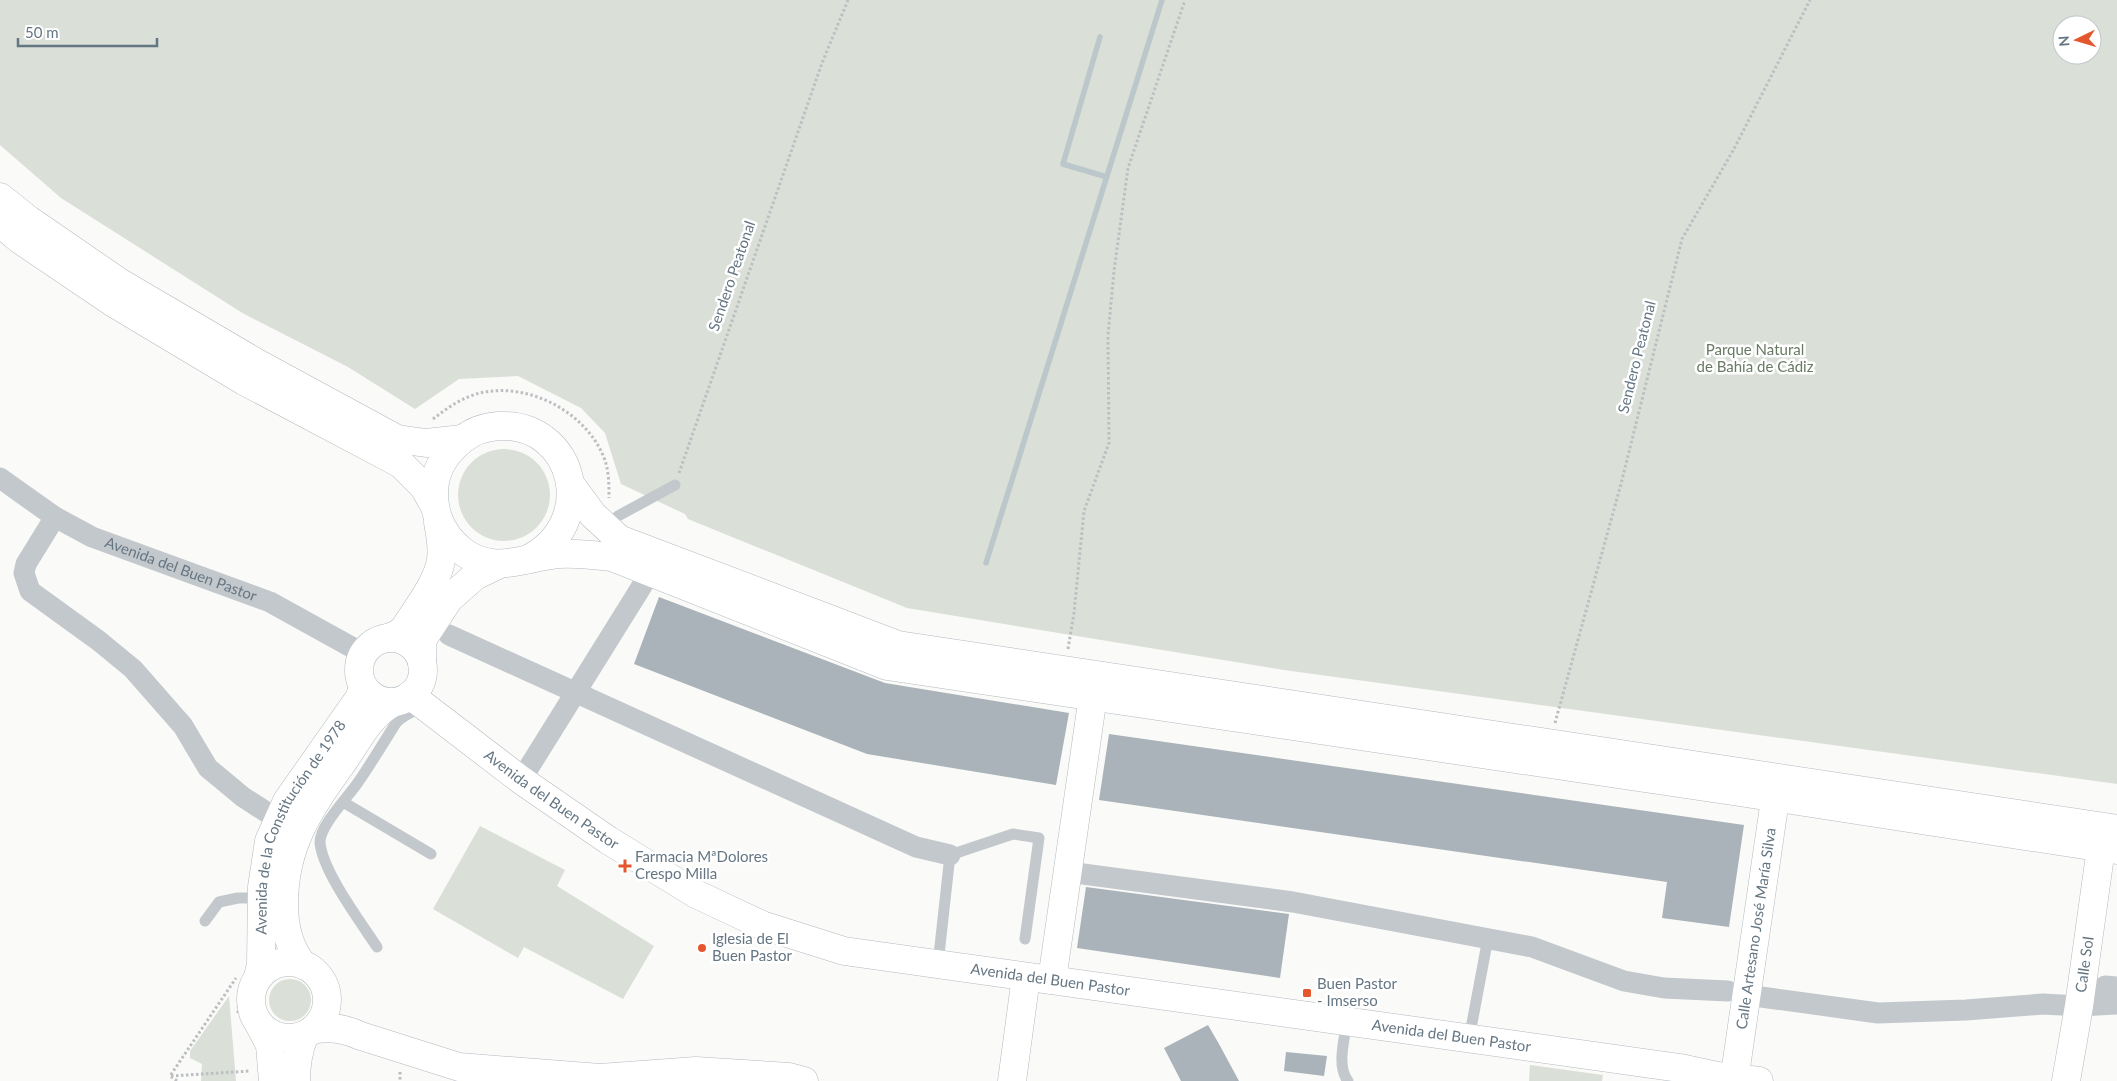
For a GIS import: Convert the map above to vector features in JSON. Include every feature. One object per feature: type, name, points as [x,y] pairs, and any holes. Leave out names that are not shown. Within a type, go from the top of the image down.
[{"type":"street","points":[[0,197],[29,220],[119,282],[257,363],[397,439],[426,443],[463,439]]},
{"type":"street","points":[[0,223],[19,239],[112,302],[244,381],[401,464],[424,487],[452,542],[462,551],[480,560],[500,564]]},
{"type":"street","points":[[526,560],[549,546],[565,524],[570,512],[571,485],[568,472],[554,448],[532,432],[519,428],[492,427],[479,430],[463,439],[447,454],[440,466],[435,485],[441,561],[436,576],[404,629],[398,634],[372,645],[364,654],[359,668],[363,686],[376,698],[410,701],[421,680],[422,644],[424,637],[449,599],[475,576],[500,564],[526,560],[557,554],[585,554],[612,557],[650,574],[887,666],[1093,696],[1777,788],[2112,842]]},
{"type":"street","name":"Avenida del Buen Pastor","points":[[0,478],[55,517],[92,537],[270,602],[364,654]]},
{"type":"street","points":[[571,485],[585,506],[612,522],[619,539],[898,645],[1068,655],[1554,728],[1777,788]]},
{"type":"street","points":[[55,517],[26,564],[24,573],[30,591],[99,641],[133,669],[182,726],[208,768],[243,797],[278,819]]},
{"type":"street","points":[[522,780],[650,574]]},
{"type":"street","points":[[449,635],[916,848],[950,854]]},
{"type":"street","points":[[388,638],[398,639],[413,647],[422,663]]},
{"type":"street","name":"Avenida de la Constitución de 1978","points":[[247,977],[261,965],[262,898],[269,840],[287,801],[360,697],[363,686]]},
{"type":"street","points":[[1052,980],[1093,696]]},
{"type":"street","name":"Avenida del Buen Pastor","points":[[410,701],[608,840],[696,894],[762,925],[844,951],[1347,1020],[1680,1068],[1742,1080]]},
{"type":"street","name":"Avenida de la Constitución de 1978","points":[[303,964],[295,955],[289,940],[284,916],[284,885],[288,858],[297,834],[314,802],[378,712],[410,701]]},
{"type":"street","name":"Calle Artesano José María Silva","points":[[1742,1080],[1738,993],[1777,788]]},
{"type":"street","name":"Calle Sol","points":[[2066,1081],[2100,1005],[2112,842]]},
{"type":"street","points":[[1068,872],[1293,902],[1488,938],[1532,947],[1624,981],[1664,988],[1738,993],[1878,1013],[1966,1010],[2043,1004],[2100,1005],[2105,986],[2117,987]]},
{"type":"street","points":[[327,995],[325,1014],[309,1033],[298,1052],[295,1068],[280,1077],[270,1045],[251,1006],[254,986],[247,977],[284,962],[303,964],[319,977],[331,1003],[344,1019],[346,1029]]},
{"type":"street","points":[[1012,1081],[1026,977]]},
{"type":"street","points":[[259,1024],[275,1036],[285,1038],[326,1028],[346,1029],[361,1036],[459,1067],[600,1080],[696,1071],[789,1077],[804,1081]]},
{"type":"lane","points":[[612,522],[674,485]]},
{"type":"lane","points":[[377,947],[333,876],[324,858],[320,841],[326,826],[358,783],[396,723],[403,715],[413,712],[410,701]]},
{"type":"lane","points":[[343,802],[431,854]]},
{"type":"lane","points":[[938,964],[950,854],[1012,834],[1039,838],[1025,939]]},
{"type":"lane","points":[[205,921],[219,902],[238,898],[262,898]]},
{"type":"lane","points":[[1469,1039],[1488,938]]},
{"type":"lane","points":[[1347,1020],[1342,1067],[1348,1081]]},
{"type":"path","name":"Sendero Peatonal","points":[[674,485],[822,63],[848,0]]},
{"type":"path","points":[[1068,655],[1084,510],[1108,443],[1108,335],[1114,272],[1128,168],[1185,0]]},
{"type":"path","name":"Sendero Peatonal","points":[[1554,728],[1621,484],[1682,239],[1736,148],[1810,0]]},
{"type":"path","points":[[431,422],[444,410],[480,393],[503,390],[523,392],[564,409],[578,421],[602,453],[609,476],[609,501],[612,522]]},
{"type":"path","points":[[170,1076],[247,977]]},
{"type":"path","points":[[170,1076],[280,1077]]},
{"type":"path","points":[[170,1076],[177,1081]]},
{"type":"green space","name":"Parque Natural de Bahía de Cádiz","points":[[0,0],[2117,0],[2117,784],[1284,670],[907,608],[688,519],[685,514],[621,484],[605,433],[581,408],[518,376],[459,379],[415,409],[348,367],[244,314],[61,198],[0,145]]},
{"type":"green space","points":[[495,449],[513,449],[530,456],[543,469],[550,486],[550,504],[543,521],[530,534],[513,541],[495,541],[478,534],[465,521],[458,504],[458,486],[465,469],[478,456]]},
{"type":"green space","points":[[480,826],[565,870],[557,886],[654,946],[623,999],[524,947],[518,958],[433,909]]},
{"type":"green space","points":[[294,979],[302,982],[308,988],[311,1000],[308,1012],[302,1018],[286,1021],[278,1018],[272,1012],[269,996],[272,988],[278,982]]},
{"type":"green space","points":[[229,996],[236,1081],[201,1081],[202,1064],[190,1058],[190,1051]]},
{"type":"green space","points":[[1530,1065],[1603,1075],[1602,1081],[1529,1081]]},
{"type":"building","points":[[659,597],[885,683],[1069,713],[1056,785],[867,754],[634,664]]},
{"type":"building","points":[[1109,734],[1744,825],[1729,927],[1662,918],[1667,882],[1099,800]]},
{"type":"building","points":[[1086,887],[1289,914],[1280,978],[1077,948]]},
{"type":"building","points":[[1208,1025],[1239,1081],[1181,1081],[1164,1048]]},
{"type":"building","points":[[1286,1052],[1327,1056],[1324,1076],[1284,1071]]},
{"type":"waterway","points":[[986,563],[1162,0]]},
{"type":"waterway","points":[[1100,37],[1063,164],[1107,177]]},
{"type":"place","name":"Farmacia MªDolores Crespo Milla","points":[[625,866]]},
{"type":"place","name":"Iglesia de El Buen Pastor","points":[[702,948]]},
{"type":"place","name":"Buen Pastor - Imserso","points":[[1307,993]]}]
